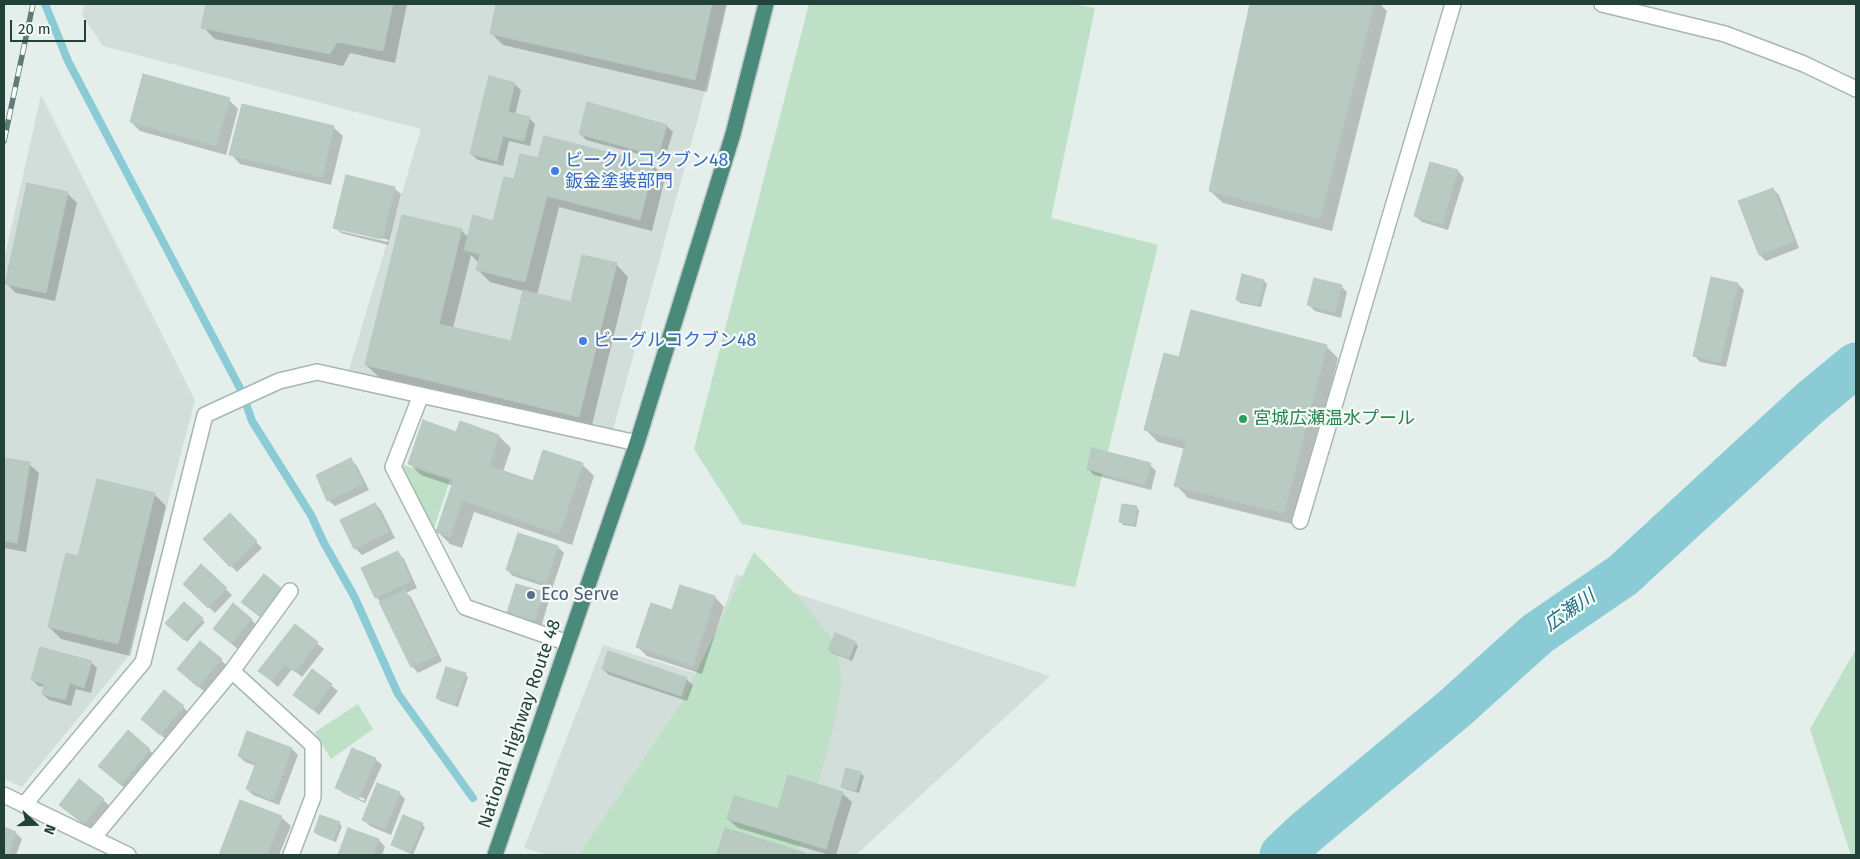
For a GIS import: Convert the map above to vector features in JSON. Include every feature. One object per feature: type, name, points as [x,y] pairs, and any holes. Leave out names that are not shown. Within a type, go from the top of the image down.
[{"type":"highway","name":"National Highway Route 48","points":[[495,855],[637,443],[733,134],[766,4]]},
{"type":"street","points":[[1300,521],[1453,4]]},
{"type":"street","points":[[1602,4],[1725,34],[1804,64],[1856,88]]},
{"type":"street","points":[[24,805],[143,662],[205,415],[279,381],[317,372],[637,443]]},
{"type":"street","points":[[421,395],[393,467],[465,607],[568,643]]},
{"type":"street","points":[[93,838],[232,672],[290,591]]},
{"type":"street","points":[[232,672],[313,745],[313,797],[292,855]]},
{"type":"street","points":[[4,795],[128,855]]},
{"type":"shaded area","points":[[85,4],[726,4],[700,111],[613,430],[348,373],[421,129],[103,46],[82,15]]},
{"type":"shaded area","points":[[41,95],[195,400],[127,658],[22,787],[4,779],[4,260]]},
{"type":"shaded area","points":[[736,574],[1050,676],[856,855],[548,855],[524,848],[603,645],[701,675]]},
{"type":"green space","points":[[809,4],[1071,4],[1095,8],[1051,218],[1158,245],[1075,587],[742,524],[694,449]]},
{"type":"green space","points":[[404,465],[450,480],[432,534],[401,475]]},
{"type":"green space","points":[[754,552],[802,601],[836,644],[842,681],[832,734],[797,855],[579,855],[682,702]]},
{"type":"green space","points":[[1856,649],[1856,855],[1851,855],[1810,729]]},
{"type":"green space","points":[[358,704],[373,729],[331,759],[315,732]]},
{"type":"building","points":[[206,4],[393,4],[383,51],[337,42],[330,54],[201,28]]},
{"type":"building","points":[[496,4],[712,4],[695,80],[490,34]]},
{"type":"building","points":[[1250,4],[1374,4],[1320,219],[1209,191]]},
{"type":"building","points":[[143,74],[230,98],[216,146],[130,122]]},
{"type":"building","points":[[489,76],[515,83],[508,112],[530,117],[524,141],[503,136],[497,161],[470,154]]},
{"type":"building","points":[[587,102],[667,125],[658,156],[579,134]]},
{"type":"building","points":[[242,104],[334,126],[322,177],[229,155]]},
{"type":"building","points":[[544,136],[654,164],[640,220],[547,196],[525,282],[476,270],[480,254],[464,250],[473,215],[493,221],[504,177],[514,179],[520,154],[538,158]]},
{"type":"building","points":[[1430,162],[1458,170],[1442,224],[1414,216]]},
{"type":"building","points":[[346,175],[395,187],[382,239],[333,228]]},
{"type":"building","points":[[27,183],[68,192],[46,293],[5,284]]},
{"type":"building","points":[[1773,188],[1794,241],[1759,255],[1738,201]]},
{"type":"building","points":[[402,215],[462,229],[439,324],[511,341],[523,290],[571,302],[582,255],[617,263],[579,417],[365,365]]},
{"type":"building","points":[[1242,274],[1264,280],[1258,305],[1236,300]]},
{"type":"building","points":[[1711,277],[1738,283],[1720,362],[1693,356]]},
{"type":"building","points":[[1314,278],[1342,285],[1335,312],[1307,305]]},
{"type":"building","points":[[1191,310],[1327,345],[1284,513],[1174,486],[1186,441],[1144,430],[1164,353],[1179,357]]},
{"type":"building","points":[[423,420],[456,432],[460,421],[499,435],[489,466],[533,481],[543,450],[583,463],[559,534],[462,500],[450,537],[436,532],[454,479],[408,464]]},
{"type":"building","points":[[1092,448],[1151,463],[1145,485],[1087,469]]},
{"type":"building","points":[[4,458],[30,462],[17,543],[4,541]]},
{"type":"building","points":[[351,458],[363,484],[327,501],[316,475]]},
{"type":"building","points":[[97,479],[155,493],[118,644],[48,627],[66,553],[78,556]]},
{"type":"building","points":[[375,503],[389,532],[354,549],[340,520]]},
{"type":"building","points":[[1122,504],[1137,506],[1134,525],[1119,522]]},
{"type":"building","points":[[230,513],[257,541],[230,567],[203,539]]},
{"type":"building","points":[[518,533],[558,546],[546,583],[506,570]]},
{"type":"building","points":[[398,551],[411,581],[375,598],[361,568]]},
{"type":"building","points":[[201,564],[227,588],[208,608],[183,584]]},
{"type":"building","points":[[264,574],[285,591],[263,619],[241,602]]},
{"type":"building","points":[[516,584],[544,592],[533,625],[506,616]]},
{"type":"building","points":[[680,585],[715,596],[693,666],[636,647],[651,603],[672,610]]},
{"type":"building","points":[[405,590],[437,655],[411,667],[379,602]]},
{"type":"building","points":[[184,602],[203,618],[184,640],[165,623]]},
{"type":"building","points":[[233,603],[252,619],[231,643],[213,629]]},
{"type":"building","points":[[295,624],[318,642],[295,672],[285,664],[272,681],[258,671]]},
{"type":"building","points":[[835,633],[856,642],[849,659],[828,650]]},
{"type":"building","points":[[200,641],[222,659],[198,687],[177,669]]},
{"type":"building","points":[[40,647],[92,661],[84,688],[70,683],[65,700],[42,694],[44,684],[31,680]]},
{"type":"building","points":[[608,651],[687,678],[681,696],[602,669]]},
{"type":"building","points":[[446,667],[466,673],[455,705],[436,698]]},
{"type":"building","points":[[312,669],[332,684],[313,710],[293,695]]},
{"type":"building","points":[[164,690],[184,706],[160,735],[141,719]]},
{"type":"building","points":[[128,730],[150,749],[121,785],[98,766]]},
{"type":"building","points":[[247,731],[292,748],[273,800],[246,789],[256,763],[238,756]]},
{"type":"building","points":[[352,748],[376,758],[359,798],[335,788]]},
{"type":"building","points":[[846,768],[861,772],[856,791],[841,787]]},
{"type":"building","points":[[788,775],[843,792],[826,849],[727,819],[734,796],[778,809]]},
{"type":"building","points":[[79,779],[104,799],[84,824],[59,805]]},
{"type":"building","points":[[377,783],[400,792],[385,829],[362,820]]},
{"type":"building","points":[[240,800],[282,816],[267,855],[219,855]]},
{"type":"building","points":[[320,815],[340,822],[333,840],[314,832]]},
{"type":"building","points":[[403,815],[423,823],[410,853],[391,845]]},
{"type":"building","points":[[4,827],[16,832],[8,855],[4,855]]},
{"type":"building","points":[[348,828],[379,839],[373,855],[338,855]]},
{"type":"building","points":[[725,828],[805,853],[804,855],[717,854]]},
{"type":"waterway","points":[[45,4],[68,61],[242,392],[252,421],[311,515],[324,543],[354,596],[398,694],[473,798]]},
{"type":"waterway","name":"広瀬川","points":[[1282,855],[1304,834],[1455,708],[1537,634],[1623,575],[1811,402],[1856,365]]},
{"type":"railway","points":[[4,141],[33,4]]},
{"type":"place","name":"ビークルコクブン48 鈑金塗装部門","points":[[555,171]]},
{"type":"place","name":"ビーグルコクブン48","points":[[583,341]]},
{"type":"place","name":"宮城広瀬温水プール","points":[[1243,419]]},
{"type":"place","name":"Eco Serve","points":[[531,595]]}]
